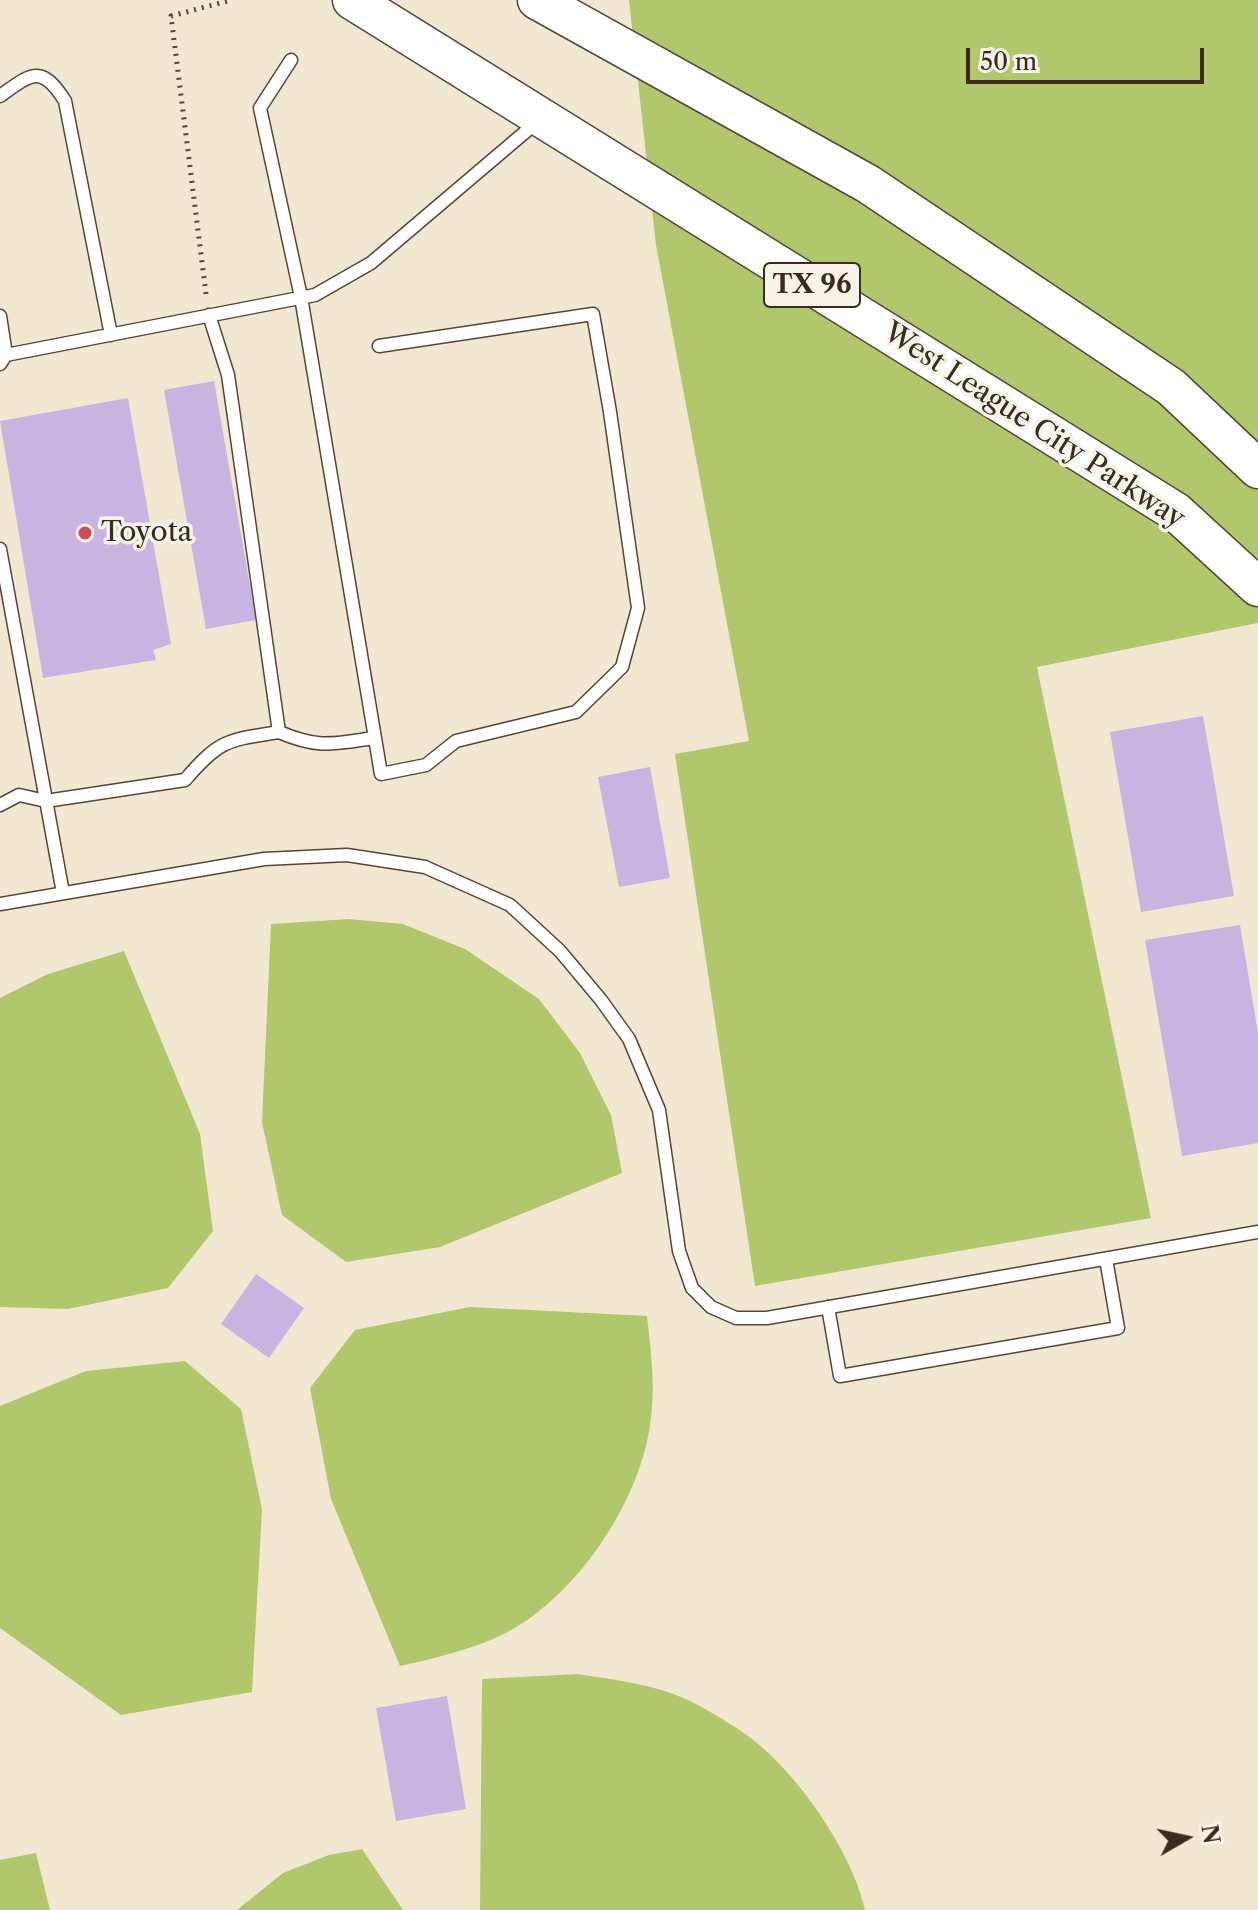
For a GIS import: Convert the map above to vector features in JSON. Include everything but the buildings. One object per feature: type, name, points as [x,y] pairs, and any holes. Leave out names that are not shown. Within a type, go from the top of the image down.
[{"type":"main road","name":"West League City Parkway","points":[[352,0],[1176,512],[1258,587]]},
{"type":"main road","points":[[537,0],[868,184],[1171,387],[1258,469]]},
{"type":"lane","points":[[291,60],[260,108],[301,297],[381,774],[426,765],[456,741],[576,712],[622,667],[638,608],[593,314],[379,346]]},
{"type":"lane","points":[[0,96],[28,76],[40,74],[52,81],[65,101],[111,335]]},
{"type":"lane","points":[[0,316],[3,360],[111,335],[315,295],[371,263],[542,118]]},
{"type":"lane","points":[[209,315],[228,375],[279,732]]},
{"type":"lane","points":[[0,549],[63,893]]},
{"type":"lane","points":[[0,805],[19,795],[46,801],[185,780],[205,757],[230,739],[279,732],[304,743],[324,746],[374,738]]},
{"type":"lane","points":[[0,904],[264,859],[347,855],[425,867],[510,905],[560,951],[629,1039],[659,1110],[679,1251],[692,1288],[711,1307],[736,1318],[760,1319],[1258,1232]]},
{"type":"lane","points":[[828,1307],[840,1376],[914,1364],[1118,1328],[1106,1259]]},
{"type":"path","points":[[209,315],[171,16],[232,0]]},
{"type":"green space","points":[[629,0],[1258,0],[1258,623],[1037,667],[1151,1218],[755,1286],[675,754],[749,741],[656,245]]},
{"type":"green space","points":[[348,919],[403,924],[465,949],[539,999],[580,1053],[611,1115],[622,1173],[440,1247],[346,1262],[282,1215],[262,1122],[271,924]]},
{"type":"green space","points":[[124,951],[200,1134],[213,1231],[168,1288],[68,1309],[0,1307],[0,998],[48,974]]},
{"type":"green space","points":[[470,1307],[647,1316],[653,1384],[650,1425],[633,1486],[618,1516],[600,1546],[555,1597],[504,1634],[440,1657],[400,1666],[331,1499],[310,1388],[355,1330]]},
{"type":"green space","points":[[185,1361],[241,1409],[262,1509],[252,1692],[121,1715],[0,1628],[0,1406],[86,1371]]},
{"type":"green space","points":[[578,1674],[635,1683],[677,1695],[715,1715],[757,1743],[791,1776],[823,1819],[849,1865],[865,1910],[480,1910],[482,1679]]},
{"type":"green space","points":[[362,1849],[403,1910],[237,1910],[283,1873],[329,1855]]},
{"type":"green space","points":[[36,1853],[50,1910],[0,1910],[0,1860]]},
{"type":"place","name":"Toyota","points":[[85,533]]}]
